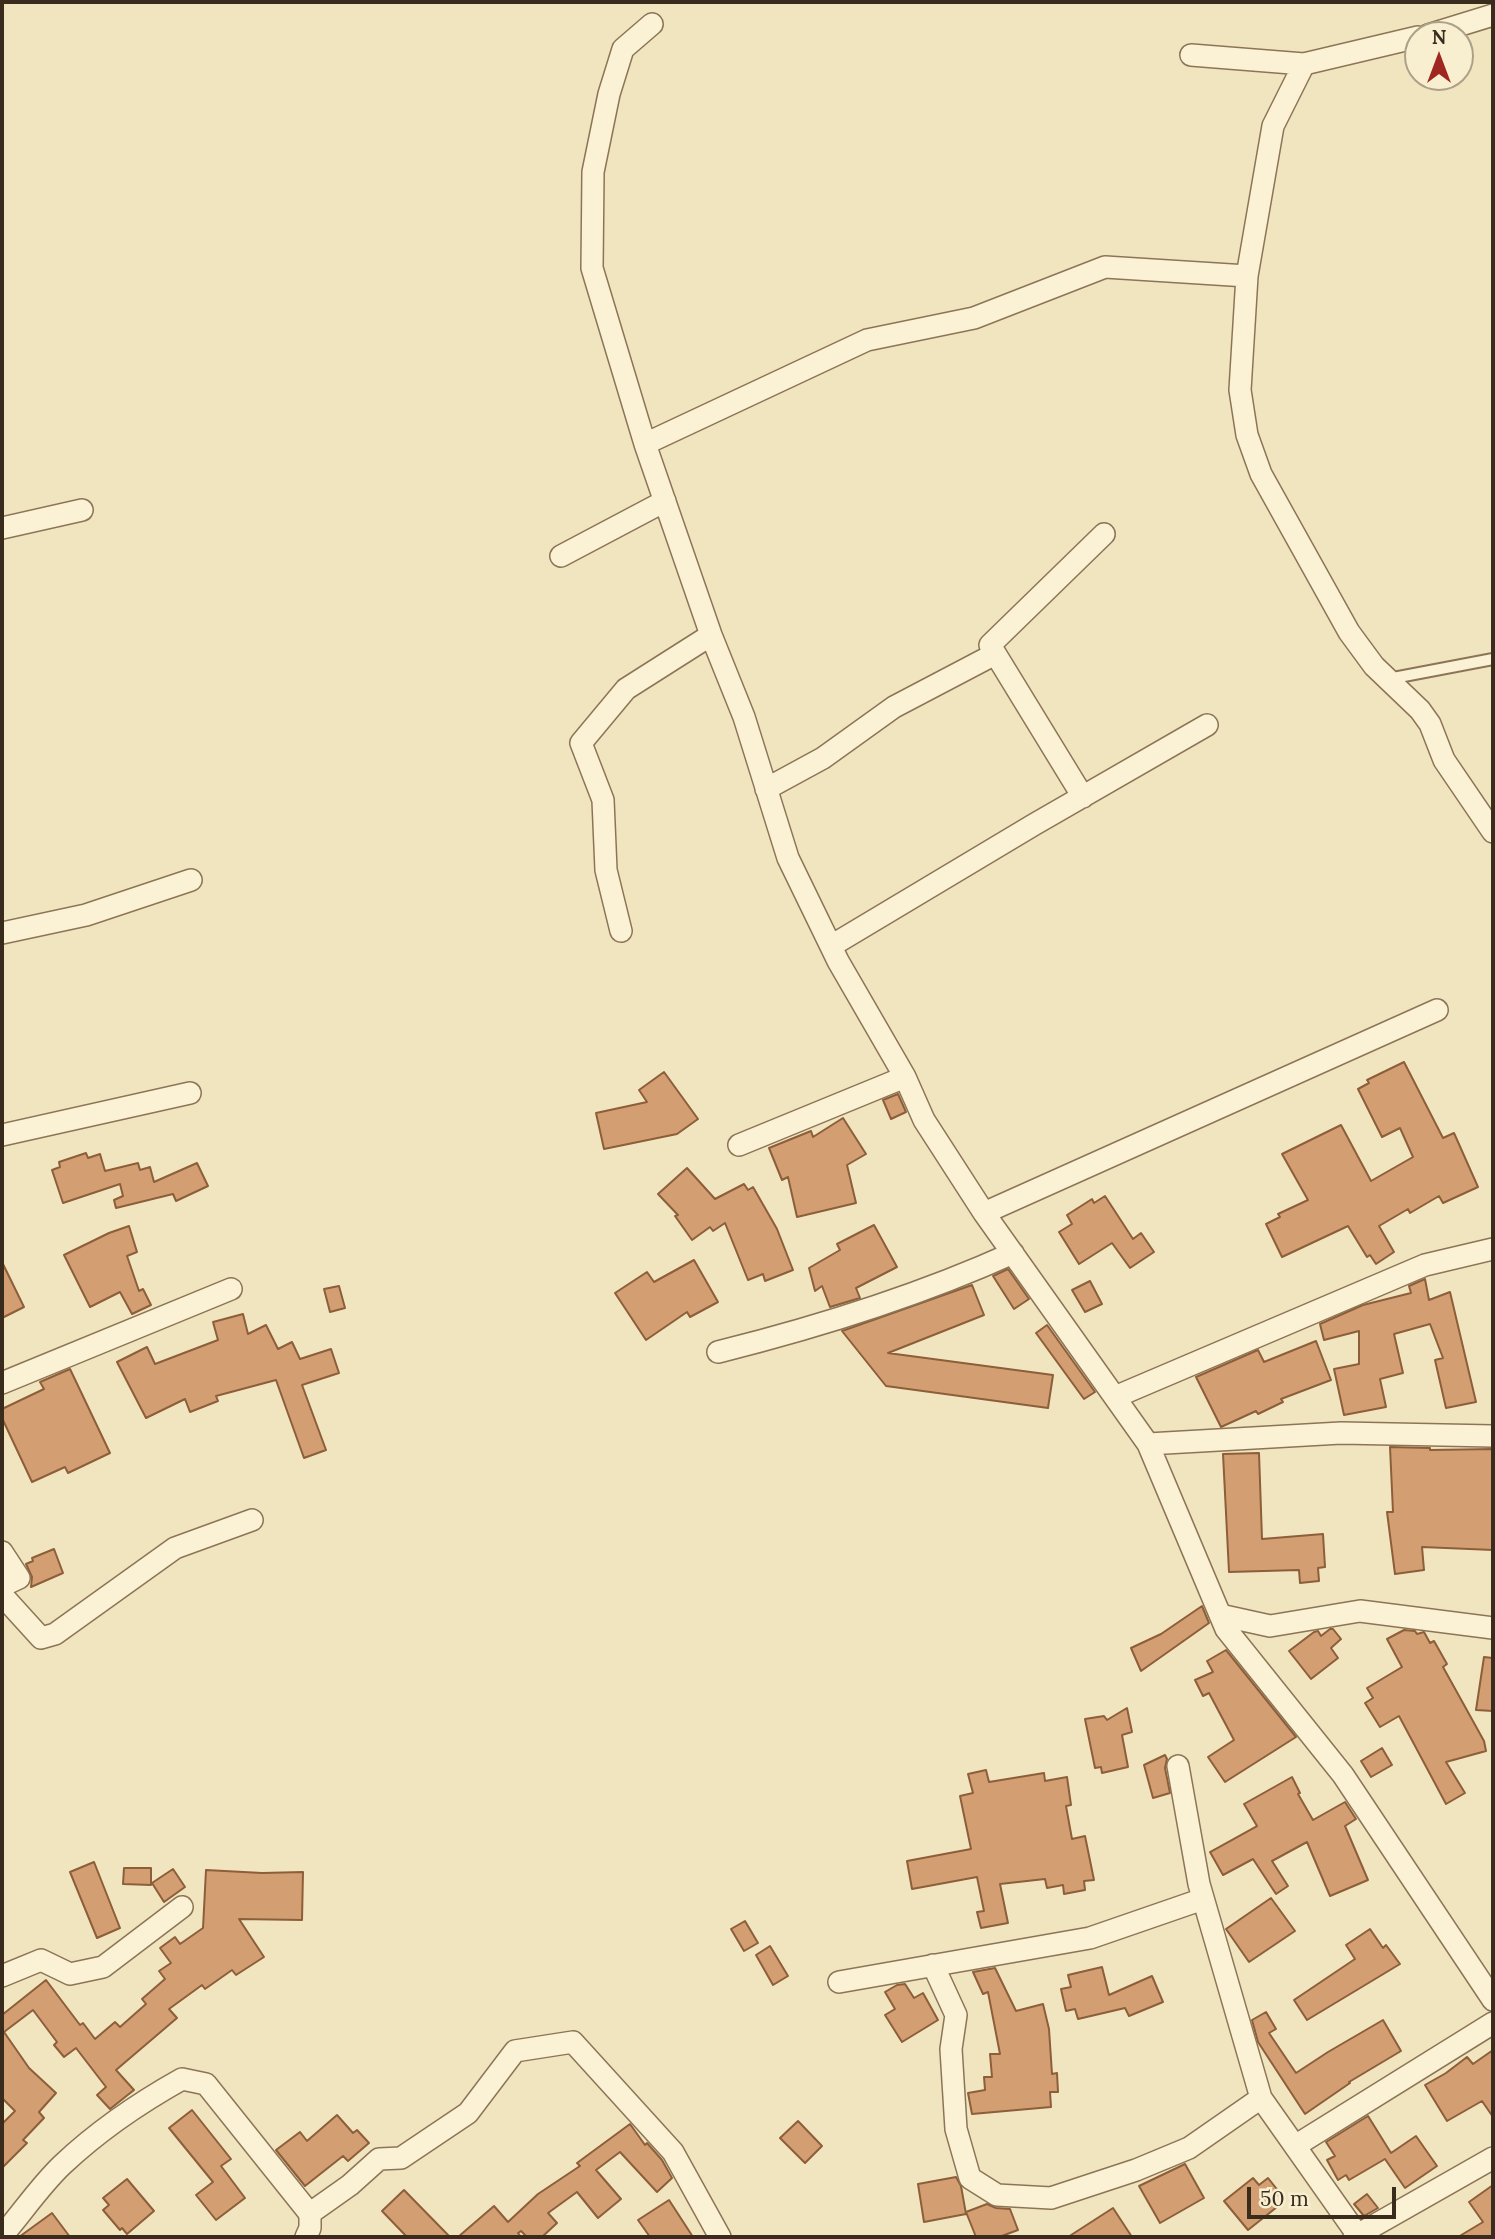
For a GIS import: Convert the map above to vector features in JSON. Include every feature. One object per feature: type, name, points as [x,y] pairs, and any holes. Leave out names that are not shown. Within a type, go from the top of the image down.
[{"type":"street","points":[[1474,21],[1493,15]]},
{"type":"street","points":[[652,24],[623,50],[609,94],[593,172],[592,268],[645,444],[711,635],[744,717],[788,858],[831,946],[905,1077],[923,1120],[984,1213],[1148,1444],[1226,1629],[1343,1775],[1493,2000]]},
{"type":"street","points":[[1191,55],[1304,64],[1404,40]]},
{"type":"street","points":[[1304,64],[1273,126],[1247,276],[1240,390],[1247,435],[1261,474],[1349,632],[1374,666],[1420,710],[1430,724],[1448,768],[1493,832]]},
{"type":"street","points":[[645,444],[867,340],[974,318],[1105,267],[1247,276]]},
{"type":"street","points":[[561,556],[665,501]]},
{"type":"street","points":[[2,528],[82,510]]},
{"type":"street","points":[[1083,797],[990,645],[1104,534]]},
{"type":"street","points":[[621,931],[606,870],[603,800],[581,743],[626,689],[711,635]]},
{"type":"street","points":[[766,789],[823,758],[894,707],[995,654]]},
{"type":"street","points":[[831,946],[1207,725]]},
{"type":"street","points":[[2,933],[86,915],[191,880]]},
{"type":"street","points":[[984,1213],[1437,1010]]},
{"type":"street","points":[[739,1146],[905,1077]]},
{"type":"street","points":[[2,1135],[190,1093]]},
{"type":"street","points":[[1115,1397],[1425,1265],[1493,1249]]},
{"type":"street","points":[[718,1352],[797,1332],[968,1273],[1013,1253]]},
{"type":"street","points":[[2,1383],[231,1289]]},
{"type":"street","points":[[1148,1444],[1341,1433],[1493,1436]]},
{"type":"street","points":[[2,1595],[41,1638],[55,1634],[175,1548],[252,1520]]},
{"type":"street","points":[[2,1552],[19,1578],[2,1586]]},
{"type":"street","points":[[1237,1643],[1270,1626],[1360,1612],[1493,1628]]},
{"type":"street","points":[[1220,1615],[1270,1626]]},
{"type":"street","points":[[1178,1766],[1203,1899],[1261,2098],[1356,2236],[1493,2158]]},
{"type":"street","points":[[839,1982],[1090,1938],[1203,1899]]},
{"type":"street","points":[[2,1976],[41,1960],[69,1974],[103,1967],[182,1907]]},
{"type":"street","points":[[933,1965],[956,2015],[951,2049],[956,2129],[970,2178],[997,2194],[1051,2197],[1136,2170],[1189,2148],[1261,2098]]},
{"type":"street","points":[[1295,2146],[1493,2023]]},
{"type":"street","points":[[309,2214],[350,2185],[379,2158],[401,2158],[468,2113],[515,2051],[573,2042],[673,2152],[720,2237]]},
{"type":"street","points":[[2,2236],[60,2167],[82,2147],[140,2102],[182,2080],[206,2084],[309,2214],[310,2228],[306,2237]]},
{"type":"lane","points":[[1388,680],[1493,659]]},
{"type":"building","points":[[1404,1062],[1443,1138],[1454,1133],[1478,1187],[1443,1203],[1439,1196],[1410,1213],[1408,1209],[1379,1226],[1394,1252],[1376,1264],[1370,1255],[1367,1257],[1348,1226],[1282,1257],[1266,1224],[1280,1217],[1278,1214],[1308,1200],[1282,1154],[1341,1125],[1371,1181],[1413,1157],[1400,1128],[1382,1137],[1358,1089],[1369,1083],[1367,1080]]},
{"type":"building","points":[[664,1072],[698,1119],[677,1134],[604,1149],[596,1113],[647,1102],[639,1090]]},
{"type":"building","points":[[898,1094],[906,1112],[891,1119],[883,1100]]},
{"type":"building","points":[[843,1118],[866,1154],[847,1165],[856,1203],[797,1217],[788,1177],[782,1180],[769,1148],[811,1131],[813,1137]]},
{"type":"building","points":[[86,1153],[88,1158],[100,1154],[105,1171],[138,1163],[140,1170],[150,1167],[154,1182],[197,1163],[208,1186],[176,1201],[173,1194],[116,1208],[114,1200],[123,1196],[120,1184],[63,1203],[52,1170],[60,1167],[59,1162]]},
{"type":"building","points":[[687,1168],[715,1199],[744,1184],[748,1190],[753,1187],[777,1229],[793,1270],[765,1281],[763,1274],[748,1280],[725,1223],[713,1231],[710,1227],[692,1240],[675,1216],[678,1215],[658,1194]]},
{"type":"building","points":[[1105,1196],[1133,1239],[1141,1233],[1154,1252],[1130,1268],[1112,1243],[1079,1264],[1059,1232],[1072,1224],[1067,1215],[1092,1199],[1094,1203]]},
{"type":"building","points":[[874,1225],[897,1267],[856,1288],[860,1298],[830,1307],[822,1286],[815,1291],[809,1268],[840,1250],[837,1244]]},
{"type":"building","points":[[129,1226],[137,1252],[127,1256],[139,1291],[143,1289],[151,1305],[132,1314],[120,1292],[90,1307],[64,1255]]},
{"type":"building","points":[[694,1260],[718,1302],[690,1317],[687,1312],[646,1340],[615,1293],[647,1272],[654,1282]]},
{"type":"building","points":[[2,1262],[24,1307],[2,1318]]},
{"type":"building","points":[[1008,1269],[1029,1299],[1014,1309],[993,1276]]},
{"type":"building","points":[[1425,1279],[1429,1300],[1450,1292],[1476,1402],[1446,1408],[1435,1360],[1443,1358],[1430,1324],[1394,1334],[1403,1373],[1380,1379],[1386,1407],[1344,1415],[1334,1369],[1359,1364],[1359,1331],[1324,1340],[1320,1324],[1363,1305],[1411,1293],[1409,1286]]},
{"type":"building","points":[[1090,1281],[1102,1304],[1085,1312],[1072,1290]]},
{"type":"building","points":[[972,1285],[984,1315],[888,1353],[1053,1375],[1048,1408],[886,1386],[842,1331]]},
{"type":"building","points":[[339,1286],[345,1308],[330,1312],[324,1289]]},
{"type":"building","points":[[243,1314],[248,1334],[266,1325],[278,1349],[292,1342],[300,1359],[331,1349],[339,1373],[302,1385],[326,1450],[304,1458],[276,1380],[216,1396],[218,1401],[190,1412],[185,1399],[146,1418],[117,1362],[147,1347],[155,1364],[218,1340],[213,1322]]},
{"type":"building","points":[[1047,1325],[1095,1392],[1084,1399],[1036,1333]]},
{"type":"building","points":[[1316,1341],[1331,1380],[1281,1399],[1283,1402],[1258,1414],[1256,1411],[1221,1427],[1196,1377],[1258,1350],[1264,1362]]},
{"type":"building","points":[[70,1369],[110,1453],[68,1473],[65,1467],[32,1482],[2,1418],[2,1409],[44,1389],[40,1382]]},
{"type":"building","points":[[1390,1447],[1430,1450],[1493,1449],[1493,1550],[1422,1547],[1424,1570],[1395,1574],[1387,1512],[1393,1512]]},
{"type":"building","points":[[1259,1453],[1262,1539],[1323,1534],[1325,1567],[1318,1568],[1319,1581],[1300,1583],[1299,1570],[1229,1572],[1223,1454]]},
{"type":"building","points":[[54,1549],[63,1573],[31,1587],[32,1577],[26,1564],[33,1561],[32,1558]]},
{"type":"building","points":[[1202,1606],[1209,1623],[1141,1671],[1131,1648],[1161,1634]]},
{"type":"building","points":[[1330,1629],[1341,1639],[1331,1648],[1338,1658],[1311,1679],[1289,1651],[1314,1632],[1318,1631],[1321,1636]]},
{"type":"building","points":[[1404,1630],[1415,1631],[1417,1634],[1424,1632],[1430,1643],[1434,1641],[1447,1664],[1443,1667],[1484,1741],[1486,1751],[1446,1762],[1465,1793],[1446,1804],[1399,1716],[1380,1727],[1365,1703],[1373,1698],[1367,1688],[1402,1667],[1387,1639]]},
{"type":"building","points":[[1226,1650],[1296,1737],[1225,1782],[1208,1757],[1234,1740],[1209,1693],[1203,1696],[1195,1680],[1213,1672],[1207,1661]]},
{"type":"building","points":[[1484,1657],[1493,1658],[1493,1711],[1476,1710]]},
{"type":"building","points":[[1127,1708],[1132,1732],[1122,1735],[1128,1767],[1102,1773],[1101,1767],[1095,1768],[1085,1719],[1104,1716],[1107,1720]]},
{"type":"building","points":[[1382,1748],[1392,1765],[1371,1777],[1361,1761]]},
{"type":"building","points":[[1165,1755],[1170,1793],[1153,1798],[1144,1765]]},
{"type":"building","points":[[986,1770],[989,1782],[1044,1773],[1045,1781],[1067,1777],[1071,1805],[1066,1806],[1072,1839],[1085,1836],[1094,1880],[1084,1881],[1085,1890],[1064,1894],[1063,1885],[1047,1888],[1045,1879],[1000,1884],[1008,1923],[981,1928],[977,1912],[984,1911],[977,1877],[912,1889],[907,1861],[971,1849],[960,1796],[973,1793],[968,1774]]},
{"type":"building","points":[[1292,1777],[1313,1820],[1345,1802],[1356,1819],[1345,1826],[1368,1880],[1330,1896],[1307,1842],[1272,1861],[1288,1886],[1276,1894],[1253,1859],[1223,1875],[1210,1852],[1257,1826],[1244,1804]]},
{"type":"building","points":[[94,1862],[120,1928],[97,1938],[70,1872]]},
{"type":"building","points":[[124,1868],[151,1868],[151,1885],[123,1884]]},
{"type":"building","points":[[173,1869],[185,1887],[164,1902],[152,1883]]},
{"type":"building","points":[[206,1870],[303,1872],[302,1920],[239,1919],[264,1957],[236,1975],[232,1970],[205,1989],[202,1985],[169,2009],[177,2018],[116,2070],[134,2090],[110,2109],[97,2095],[106,2087],[76,2048],[64,2057],[54,2045],[57,2042],[33,2010],[4,2032],[29,2068],[56,2093],[39,2112],[44,2118],[23,2140],[27,2143],[2,2168],[2,2124],[15,2111],[2,2098],[2,2015],[46,1980],[80,2025],[83,2023],[95,2039],[115,2022],[120,2027],[146,2004],[142,1999],[165,1979],[159,1971],[171,1963],[160,1948],[175,1937],[180,1944],[203,1928]]},
{"type":"building","points":[[1271,1898],[1295,1931],[1249,1962],[1226,1929]]},
{"type":"building","points":[[745,1921],[758,1943],[744,1951],[731,1929]]},
{"type":"building","points":[[1370,1929],[1383,1948],[1386,1945],[1400,1964],[1307,2020],[1294,2000],[1355,1959],[1346,1945]]},
{"type":"building","points":[[770,1946],[788,1976],[773,1985],[756,1955]]},
{"type":"building","points":[[1102,1967],[1109,1995],[1152,1976],[1163,2002],[1129,2016],[1125,2008],[1078,2019],[1075,2009],[1066,2011],[1061,1989],[1071,1987],[1068,1975]]},
{"type":"building","points":[[995,1968],[1016,2011],[1043,2004],[1049,2029],[1052,2074],[1057,2073],[1058,2092],[1050,2092],[1051,2107],[972,2114],[968,2093],[985,2090],[984,2077],[992,2077],[990,2054],[1000,2054],[988,1992],[983,1994],[973,1972]]},
{"type":"building","points":[[905,1984],[914,1998],[923,1993],[938,2020],[902,2042],[885,2015],[895,2009],[885,1992]]},
{"type":"building","points":[[1266,2012],[1276,2029],[1269,2033],[1296,2073],[1383,2020],[1401,2051],[1349,2082],[1305,2114],[1258,2042],[1252,2020]]},
{"type":"building","points":[[1493,2050],[1493,2117],[1482,2101],[1447,2121],[1425,2085],[1467,2057],[1473,2064]]},
{"type":"building","points":[[192,2110],[231,2159],[221,2166],[245,2198],[216,2220],[196,2195],[213,2182],[169,2128]]},
{"type":"building","points":[[337,2115],[353,2133],[357,2130],[369,2143],[348,2161],[343,2156],[305,2186],[276,2150],[300,2132],[307,2141]]},
{"type":"building","points":[[1368,2116],[1391,2153],[1416,2136],[1437,2166],[1405,2188],[1385,2159],[1349,2180],[1346,2175],[1338,2180],[1327,2160],[1335,2156],[1326,2142]]},
{"type":"building","points":[[798,2121],[822,2146],[805,2163],[780,2138]]},
{"type":"building","points":[[630,2124],[645,2145],[647,2143],[662,2160],[672,2178],[657,2192],[620,2152],[596,2170],[621,2199],[598,2218],[577,2192],[548,2213],[557,2223],[542,2237],[527,2237],[521,2231],[518,2233],[521,2237],[458,2237],[494,2206],[508,2222],[538,2194],[580,2166],[577,2163]]},
{"type":"building","points":[[1185,2164],[1204,2198],[1160,2223],[1139,2186]]},
{"type":"building","points":[[956,2177],[961,2186],[966,2214],[924,2222],[918,2184]]},
{"type":"building","points":[[1253,2178],[1259,2185],[1268,2178],[1280,2193],[1271,2200],[1277,2207],[1248,2230],[1224,2201]]},
{"type":"building","points":[[127,2179],[154,2211],[127,2234],[122,2228],[120,2230],[103,2210],[109,2205],[103,2198]]},
{"type":"building","points":[[1493,2185],[1493,2237],[1458,2237],[1483,2222],[1469,2202]]},
{"type":"building","points":[[404,2190],[450,2237],[407,2237],[382,2211]]},
{"type":"building","points":[[1367,2194],[1378,2208],[1364,2216],[1354,2204]]},
{"type":"building","points":[[669,2200],[693,2237],[650,2237],[638,2220]]},
{"type":"building","points":[[987,2204],[1010,2209],[1018,2230],[999,2237],[976,2237],[966,2212]]},
{"type":"building","points":[[1113,2208],[1132,2237],[1068,2237]]},
{"type":"building","points":[[52,2213],[70,2237],[19,2237]]}]
